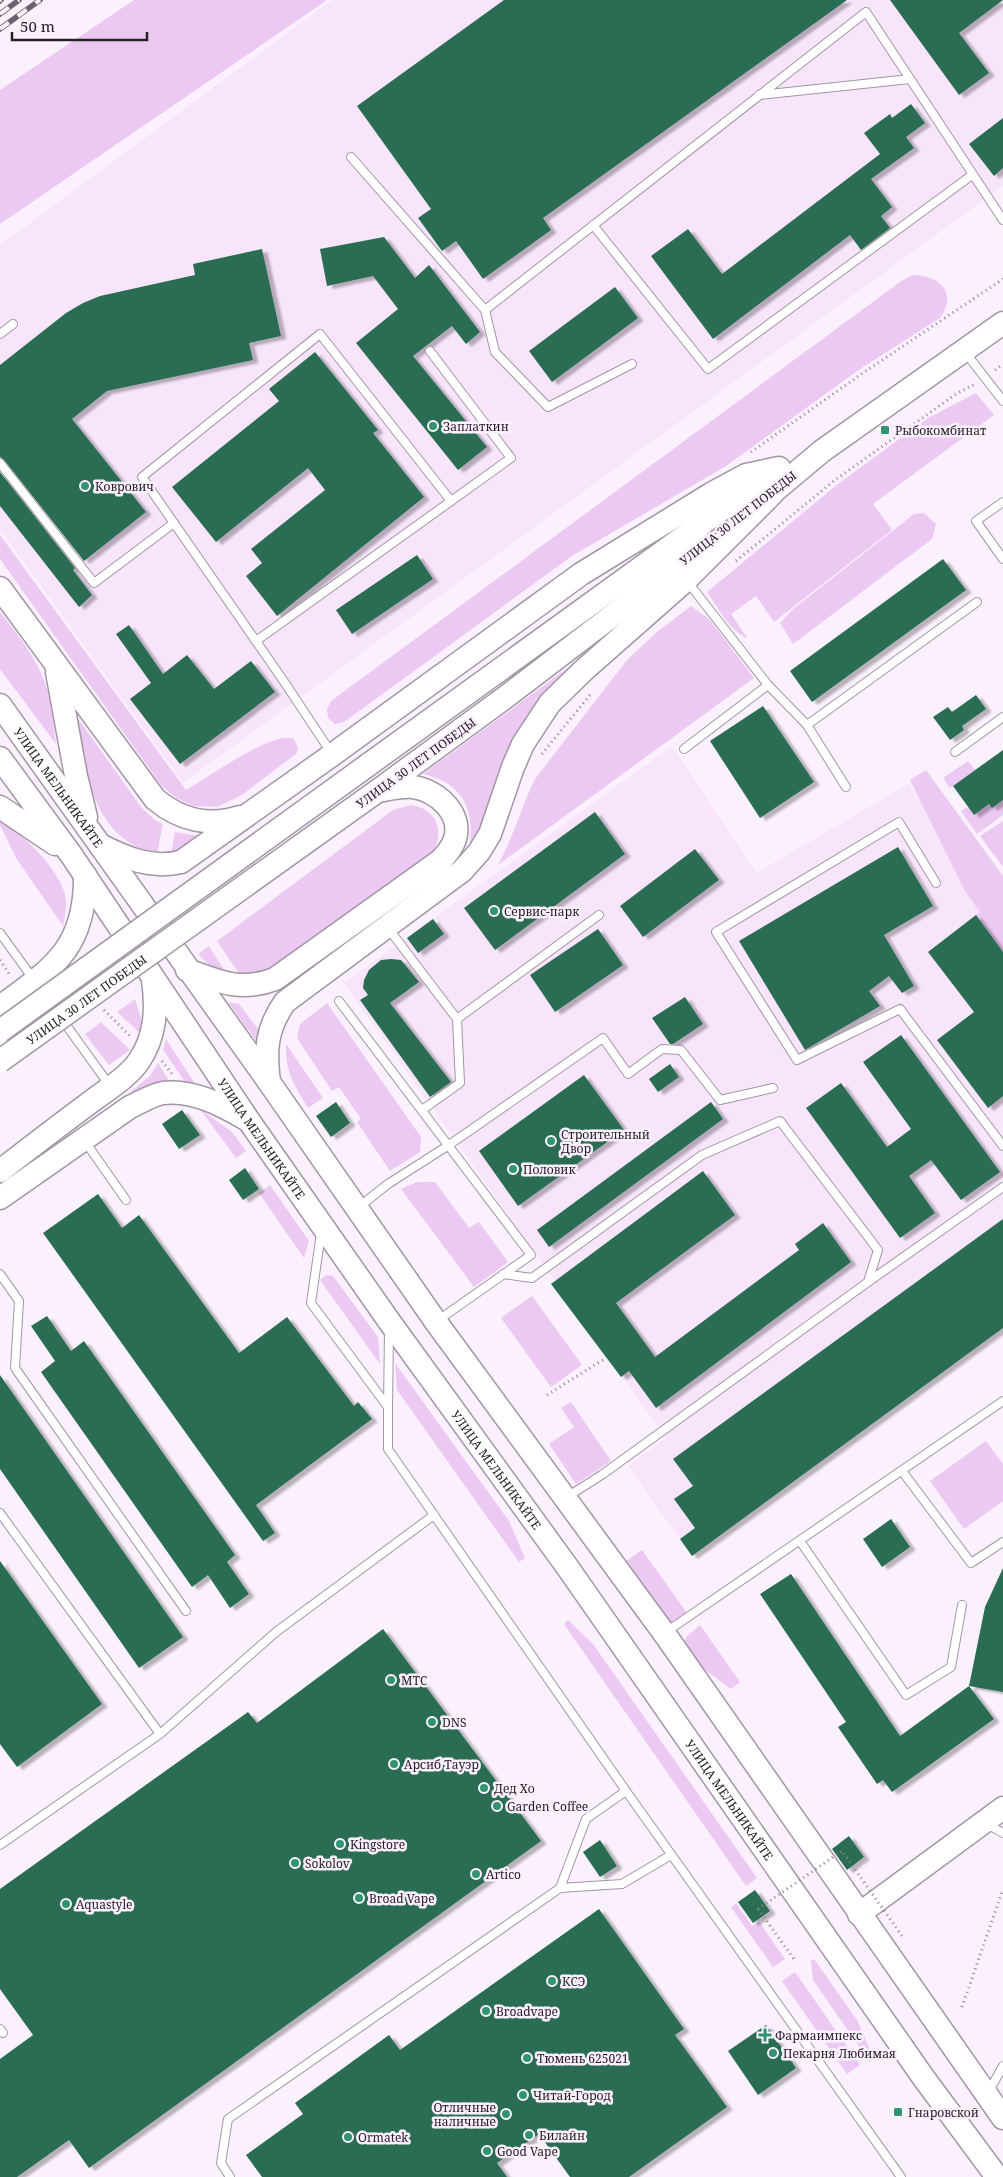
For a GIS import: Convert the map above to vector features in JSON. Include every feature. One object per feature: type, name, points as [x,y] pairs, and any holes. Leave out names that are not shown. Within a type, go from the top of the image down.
[{"type":"street","name":"УЛИЦА 30 ЛЕТ ПОБЕДЫ","points":[[0,1061],[507,696],[772,494],[822,451],[1003,323]]},
{"type":"street","name":"УЛИЦА 30 ЛЕТ ПОБЕДЫ","points":[[0,1031],[779,468],[822,451]]},
{"type":"street","points":[[56,666],[82,804],[97,841],[131,859],[159,865],[181,862],[581,574],[711,494],[746,475],[779,468]]},
{"type":"street","points":[[269,1082],[266,1046],[276,1015],[285,1002],[462,871],[479,852],[490,834],[523,744],[550,703],[585,669],[686,580],[772,494]]},
{"type":"street","points":[[0,588],[146,789],[165,807],[189,819],[216,822],[230,820],[255,810]]},
{"type":"street","name":"УЛИЦА МЕЛЬНИКАЙТЕ","points":[[0,705],[269,1082],[355,1209],[664,1634],[1003,2118]]},
{"type":"street","name":"УЛИЦА МЕЛЬНИКАЙТЕ","points":[[2,761],[72,856],[249,1121],[388,1321],[568,1568],[990,2172]]},
{"type":"street","points":[[188,970],[218,981],[240,986],[262,985],[275,980],[440,862],[449,851],[455,838],[456,826],[453,816],[444,803],[428,792],[413,788],[398,788],[376,792]]},
{"type":"street","points":[[0,807],[72,856]]},
{"type":"street","points":[[0,1008],[38,986],[71,944],[84,901],[85,875]]},
{"type":"street","points":[[0,1171],[111,1087],[138,1062],[146,1048],[155,1020],[156,1000],[153,978]]},
{"type":"street","points":[[0,1198],[130,1107],[164,1093],[182,1094],[211,1101],[249,1121]]},
{"type":"street","points":[[859,1914],[993,1828],[1003,1808]]},
{"type":"lane","points":[[485,310],[866,12],[1003,220]]},
{"type":"lane","points":[[759,95],[910,80]]},
{"type":"lane","points":[[351,157],[485,310],[495,352],[548,408],[632,364]]},
{"type":"lane","points":[[593,225],[708,369],[972,175]]},
{"type":"lane","points":[[0,334],[13,324]]},
{"type":"lane","points":[[332,755],[256,641],[142,477],[320,334],[451,501]]},
{"type":"lane","points":[[964,350],[984,379],[1003,401]]},
{"type":"lane","points":[[256,641],[511,458],[430,351]]},
{"type":"lane","points":[[0,463],[94,582],[174,523]]},
{"type":"lane","points":[[1003,502],[976,521],[1003,559]]},
{"type":"lane","points":[[686,580],[768,685],[808,725],[846,787]]},
{"type":"lane","points":[[808,725],[977,602]]},
{"type":"lane","points":[[684,749],[768,685]]},
{"type":"lane","points":[[955,752],[1003,717]]},
{"type":"lane","points":[[936,883],[899,822],[716,932],[797,1060],[900,1009],[1003,1146]]},
{"type":"lane","points":[[457,1019],[599,915]]},
{"type":"lane","points":[[387,927],[457,1019],[460,1083],[422,1110]]},
{"type":"lane","points":[[0,933],[111,1087]]},
{"type":"lane","points":[[339,1001],[450,1145],[531,1255],[436,1322]]},
{"type":"lane","points":[[355,1209],[388,1184],[450,1145],[602,1038],[628,1074],[662,1049],[681,1050],[720,1100],[773,1088]]},
{"type":"lane","points":[[503,1274],[532,1278],[702,1155],[780,1121],[878,1250],[868,1282]]},
{"type":"lane","points":[[83,1139],[126,1200]]},
{"type":"lane","points":[[566,1498],[603,1474],[868,1282],[1003,1187]]},
{"type":"lane","points":[[322,1226],[311,1303],[388,1407]]},
{"type":"lane","points":[[0,1274],[19,1301],[15,1368],[186,1612]]},
{"type":"lane","points":[[388,1321],[388,1449],[671,1855],[901,2177]]},
{"type":"lane","points":[[664,1634],[1003,1401]]},
{"type":"lane","points":[[902,1471],[970,1563],[1003,1542]]},
{"type":"lane","points":[[0,1513],[160,1734]]},
{"type":"lane","points":[[0,1845],[160,1734],[276,1632],[434,1515]]},
{"type":"lane","points":[[800,1541],[906,1696],[951,1667],[962,1605]]},
{"type":"lane","points":[[560,1888],[586,1820],[626,1791]]},
{"type":"lane","points":[[230,2177],[221,2163],[228,2119],[560,1888],[622,1884],[671,1855]]},
{"type":"lane","points":[[987,2095],[1003,2066]]},
{"type":"path","points":[[744,457],[863,373],[1003,279]]},
{"type":"path","points":[[735,562],[835,480],[956,394],[984,379],[1003,364]]},
{"type":"path","points":[[537,760],[590,694]]},
{"type":"path","points":[[547,1395],[606,1358]]},
{"type":"path","points":[[794,1959],[758,1909],[842,1851],[902,1936]]},
{"type":"path","points":[[962,2007],[1003,1889]]},
{"type":"shaded area","points":[[134,0],[327,0],[0,224],[0,90]]},
{"type":"shaded area","points":[[332,0],[1003,0],[1003,186],[183,783],[0,529],[0,245]]},
{"type":"shaded area","points":[[912,275],[931,278],[943,287],[947,301],[940,318],[860,369],[726,466],[572,556],[344,722],[335,724],[328,718],[327,709],[331,701]]},
{"type":"shaded area","points":[[976,393],[994,415],[873,504],[892,530],[774,622],[756,596],[731,614],[748,639],[730,625],[707,592],[838,484],[928,418]]},
{"type":"shaded area","points":[[924,513],[936,524],[932,539],[793,644],[780,623],[793,609],[914,514]]},
{"type":"shaded area","points":[[0,535],[186,790],[240,757],[272,741],[284,738],[294,739],[298,748],[297,753],[242,795],[217,807],[194,806],[176,798],[161,785],[0,559]]},
{"type":"shaded area","points":[[691,606],[710,620],[754,678],[498,865],[535,779],[627,660],[657,632]]},
{"type":"shaded area","points":[[0,612],[26,646],[41,673],[49,698],[56,744],[0,669]]},
{"type":"shaded area","points":[[577,661],[540,700],[517,733],[507,755],[486,815],[469,849],[470,822],[464,800],[448,784],[423,774]]},
{"type":"shaded area","points":[[74,713],[141,807],[155,820],[163,824],[157,854],[135,846],[118,833],[105,817],[95,798],[88,778]]},
{"type":"shaded area","points":[[672,746],[756,873],[908,784],[1003,913],[1003,1328],[692,1556],[628,1466],[666,1438],[344,983]]},
{"type":"shaded area","points":[[968,761],[975,770],[950,788],[943,778]]},
{"type":"shaded area","points":[[926,770],[1003,876],[1003,952],[975,915],[980,912],[965,891],[910,780]]},
{"type":"shaded area","points":[[1003,800],[1003,815],[977,834],[961,811],[968,807],[974,815],[989,804]]},
{"type":"shaded area","points":[[411,805],[427,811],[436,822],[438,836],[433,852],[268,972],[242,978],[217,941],[393,810]]},
{"type":"shaded area","points":[[0,820],[29,843],[55,873],[65,895],[66,907],[63,926],[16,858],[0,825]]},
{"type":"shaded area","points":[[1003,821],[1003,867],[980,836]]},
{"type":"shaded area","points":[[175,832],[209,836],[193,847],[171,854]]},
{"type":"shaded area","points":[[209,946],[228,976],[211,967],[198,954]]},
{"type":"shaded area","points":[[135,999],[142,1022],[142,1035],[117,1012]]},
{"type":"shaded area","points":[[228,1002],[239,1004],[262,1034],[259,1045]]},
{"type":"shaded area","points":[[327,1003],[421,1137],[420,1152],[390,1171],[357,1122],[361,1119],[339,1087],[332,1091],[297,1038],[300,1024]]},
{"type":"shaded area","points":[[101,1022],[130,1050],[109,1065],[85,1034]]},
{"type":"shaded area","points":[[166,1039],[197,1087],[188,1086],[163,1050]]},
{"type":"shaded area","points":[[286,1044],[323,1098],[308,1108],[289,1070]]},
{"type":"shaded area","points":[[158,1063],[172,1086],[110,1109],[150,1076]]},
{"type":"shaded area","points":[[200,1109],[232,1132],[246,1151],[236,1158]]},
{"type":"shaded area","points":[[417,1182],[435,1182],[469,1228],[479,1222],[508,1262],[474,1287],[401,1189]]},
{"type":"shaded area","points":[[270,1185],[309,1241],[304,1258],[259,1193]]},
{"type":"shaded area","points":[[326,1275],[333,1276],[378,1337],[380,1364],[320,1280]]},
{"type":"shaded area","points":[[532,1296],[582,1365],[551,1387],[501,1318]]},
{"type":"shaded area","points":[[395,1363],[509,1521],[525,1558],[519,1562],[397,1390]]},
{"type":"shaded area","points":[[571,1402],[611,1461],[576,1484],[549,1444],[574,1427],[561,1408]]},
{"type":"shaded area","points":[[986,1441],[1003,1464],[1003,1501],[964,1529],[930,1481]]},
{"type":"shaded area","points":[[642,1550],[687,1613],[671,1624],[626,1561]]},
{"type":"shaded area","points":[[568,1620],[593,1644],[757,1878],[746,1886],[564,1624]]},
{"type":"shaded area","points":[[700,1625],[740,1682],[731,1689],[700,1666],[684,1645],[686,1637]]},
{"type":"shaded area","points":[[736,1903],[752,1926],[759,1922],[785,1959],[773,1967],[731,1907]]},
{"type":"shaded area","points":[[814,1959],[857,2020],[874,2059],[870,2062],[813,1980],[811,1961]]},
{"type":"shaded area","points":[[795,1972],[860,2065],[847,2074],[782,1981]]},
{"type":"building","points":[[504,0],[847,0],[543,218],[551,230],[483,279],[456,241],[442,251],[418,218],[431,209],[357,106]]},
{"type":"building","points":[[890,0],[1003,0],[959,33],[989,73],[959,95]]},
{"type":"building","points":[[911,104],[925,123],[906,137],[914,148],[871,179],[892,207],[881,216],[890,228],[861,250],[850,235],[713,339],[651,256],[688,229],[722,274],[880,154],[864,133],[890,114],[892,118]]},
{"type":"building","points":[[1003,118],[1003,168],[994,176],[969,144]]},
{"type":"building","points":[[384,237],[415,278],[429,265],[480,332],[466,344],[452,326],[413,356],[487,447],[458,470],[356,343],[398,309],[373,276],[327,286],[320,249]]},
{"type":"building","points":[[262,249],[281,336],[249,343],[253,360],[107,391],[72,419],[146,512],[84,561],[0,457],[0,365],[66,313],[83,303],[100,296],[195,275],[193,264]]},
{"type":"building","points":[[615,287],[638,318],[552,382],[529,351]]},
{"type":"building","points":[[315,352],[378,430],[373,433],[424,497],[277,616],[246,576],[262,563],[251,549],[325,490],[308,468],[216,542],[172,487],[279,401],[269,389]]},
{"type":"building","points":[[0,472],[75,568],[73,570],[92,595],[79,607],[0,506]]},
{"type":"building","points":[[417,555],[433,579],[352,634],[336,610]]},
{"type":"building","points":[[943,559],[966,590],[812,702],[790,671]]},
{"type":"building","points":[[129,625],[163,674],[187,655],[214,689],[251,661],[275,692],[180,764],[130,699],[151,683],[116,634]]},
{"type":"building","points":[[976,695],[986,709],[962,726],[964,730],[950,740],[933,717],[948,707],[952,712]]},
{"type":"building","points":[[763,706],[814,782],[760,818],[710,741]]},
{"type":"building","points":[[1003,750],[1003,800],[992,808],[989,804],[974,815],[953,786]]},
{"type":"building","points":[[595,812],[625,854],[495,950],[464,908]]},
{"type":"building","points":[[898,847],[933,906],[884,935],[914,986],[902,993],[889,976],[869,991],[880,1006],[805,1050],[739,941]]},
{"type":"building","points":[[695,849],[719,880],[643,937],[620,906]]},
{"type":"building","points":[[976,915],[1003,952],[1003,1096],[988,1108],[937,1040],[974,1012],[928,952]]},
{"type":"building","points":[[433,919],[444,934],[418,953],[407,938]]},
{"type":"building","points":[[598,929],[623,965],[555,1012],[530,975]]},
{"type":"building","points":[[381,960],[401,960],[419,982],[390,1003],[451,1082],[430,1097],[360,1000],[368,995],[363,988],[364,980],[369,970]]},
{"type":"building","points":[[685,997],[703,1024],[673,1044],[670,1044],[652,1018]]},
{"type":"building","points":[[901,1035],[1000,1172],[961,1200],[931,1160],[909,1176],[935,1213],[900,1238],[806,1108],[841,1083],[887,1147],[911,1129],[863,1062]]},
{"type":"building","points":[[670,1064],[679,1077],[658,1092],[649,1079]]},
{"type":"building","name":"Строительный Двор","points":[[584,1075],[624,1130],[518,1206],[479,1151]]},
{"type":"building","points":[[336,1102],[350,1123],[331,1137],[316,1116]]},
{"type":"building","points":[[711,1102],[723,1119],[549,1247],[537,1230]]},
{"type":"building","points":[[182,1110],[200,1135],[179,1149],[162,1124]]},
{"type":"building","points":[[245,1168],[259,1189],[243,1200],[229,1180]]},
{"type":"building","points":[[703,1171],[735,1215],[616,1303],[655,1357],[799,1250],[795,1244],[823,1223],[851,1262],[656,1408],[629,1371],[621,1377],[551,1284]]},
{"type":"building","points":[[98,1194],[122,1228],[139,1215],[239,1353],[287,1317],[354,1406],[358,1402],[372,1419],[256,1505],[275,1533],[263,1541],[43,1233]]},
{"type":"building","points":[[1003,1219],[1003,1328],[692,1556],[680,1539],[695,1528],[674,1499],[693,1486],[673,1459]]},
{"type":"building","points":[[47,1316],[71,1351],[84,1341],[235,1555],[227,1562],[249,1594],[230,1608],[208,1575],[192,1587],[41,1372],[55,1361],[31,1326]]},
{"type":"building","points":[[0,1375],[183,1637],[139,1668],[0,1469]]},
{"type":"building","points":[[891,1519],[910,1547],[882,1567],[863,1539]]},
{"type":"building","points":[[0,1561],[102,1704],[17,1767],[0,1744]]},
{"type":"building","points":[[1003,1568],[1003,1692],[969,1686],[985,1607]]},
{"type":"building","points":[[791,1574],[900,1736],[969,1686],[994,1719],[892,1792],[883,1780],[877,1784],[838,1727],[846,1722],[760,1594]]},
{"type":"building","points":[[383,1629],[541,1841],[89,2168],[69,2140],[17,2177],[0,2177],[0,2059],[33,2035],[0,1989],[0,1889],[248,1712],[257,1723]]},
{"type":"building","points":[[849,1836],[864,1857],[847,1870],[832,1849]]},
{"type":"building","points":[[600,1840],[617,1866],[600,1877],[583,1852]]},
{"type":"building","points":[[755,1890],[770,1911],[753,1923],[738,1902]]},
{"type":"building","points":[[599,1909],[684,2029],[675,2035],[727,2107],[629,2177],[570,2177],[539,2134],[497,2163],[507,2177],[262,2177],[246,2155],[303,2114],[295,2103],[389,2035],[400,2050]]},
{"type":"building","points":[[766,2025],[796,2068],[758,2095],[728,2051]]},
{"type":"railway","points":[[0,14],[19,0]]},
{"type":"railway","points":[[0,29],[40,0]]},
{"type":"place","name":"Заплаткин","points":[[433,426]]},
{"type":"place","name":"Рыбокомбинат","points":[[885,430]]},
{"type":"place","name":"Коврович","points":[[85,486]]},
{"type":"place","name":"Сервис-парк","points":[[494,911]]},
{"type":"place","name":"Строительный Двор","points":[[551,1141]]},
{"type":"place","name":"Половик","points":[[513,1169]]},
{"type":"place","name":"МТС","points":[[391,1680]]},
{"type":"place","name":"DNS","points":[[432,1722]]},
{"type":"place","name":"Арсиб Тауэр","points":[[394,1764]]},
{"type":"place","name":"Дед Хо","points":[[484,1788]]},
{"type":"place","name":"Garden Coffee","points":[[497,1806]]},
{"type":"place","name":"Kingstore","points":[[340,1844]]},
{"type":"place","name":"Sokolov","points":[[295,1863]]},
{"type":"place","name":"Artico","points":[[476,1874]]},
{"type":"place","name":"Broad Vape","points":[[359,1898]]},
{"type":"place","name":"Aquastyle","points":[[66,1904]]},
{"type":"place","name":"КСЭ","points":[[552,1981]]},
{"type":"place","name":"Broadvape","points":[[486,2011]]},
{"type":"place","name":"Фармаимпекс","points":[[765,2035]]},
{"type":"place","name":"Пекарня Любимая","points":[[773,2053]]},
{"type":"place","name":"Тюмень 625021","points":[[527,2058]]},
{"type":"place","name":"Читай-Город","points":[[523,2095]]},
{"type":"place","name":"Гнаровской","points":[[898,2112]]},
{"type":"place","name":"Отличные наличные","points":[[506,2114]]},
{"type":"place","name":"Билайн","points":[[529,2135]]},
{"type":"place","name":"Ormatek","points":[[348,2137]]},
{"type":"place","name":"Good Vape","points":[[487,2151]]}]
